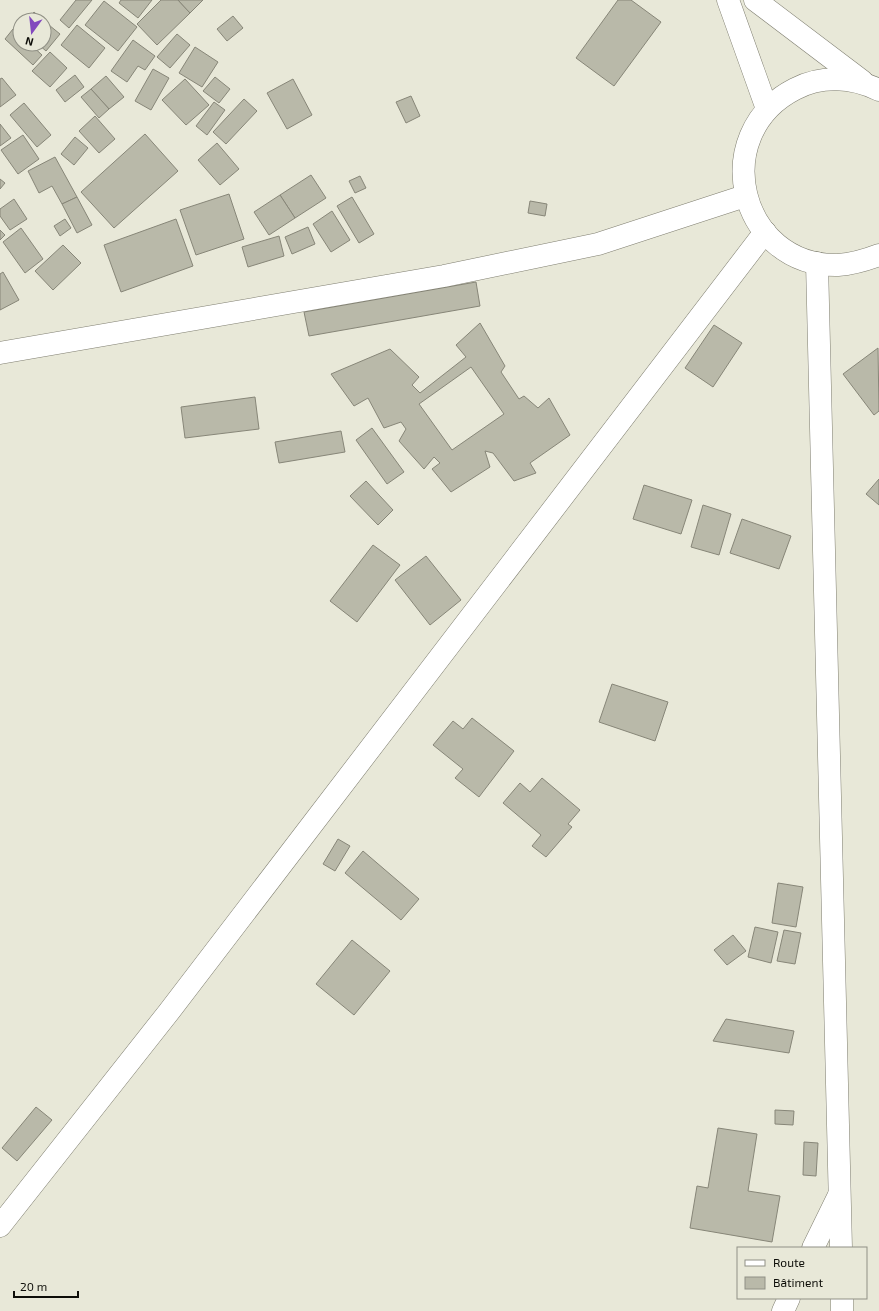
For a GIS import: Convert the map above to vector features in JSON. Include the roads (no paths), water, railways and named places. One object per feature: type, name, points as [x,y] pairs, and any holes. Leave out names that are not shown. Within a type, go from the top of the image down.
[{"type":"street","points":[[728,0],[767,109]]},
{"type":"street","points":[[755,0],[872,87]]},
{"type":"street","points":[[872,87],[844,79],[822,80],[802,85],[789,92],[767,109],[753,128],[745,150],[742,173],[745,196],[753,215],[765,232],[780,246],[798,257],[817,263],[838,265],[859,262],[879,255]]},
{"type":"street","points":[[0,353],[444,276],[598,244],[745,196]]},
{"type":"street","points":[[0,1226],[168,1013],[765,232]]},
{"type":"street","points":[[817,263],[841,1247]]},
{"type":"street","points":[[813,1247],[840,1192]]},
{"type":"street","points":[[783,1311],[789,1299]]},
{"type":"street","points":[[842,1299],[842,1311]]}]
